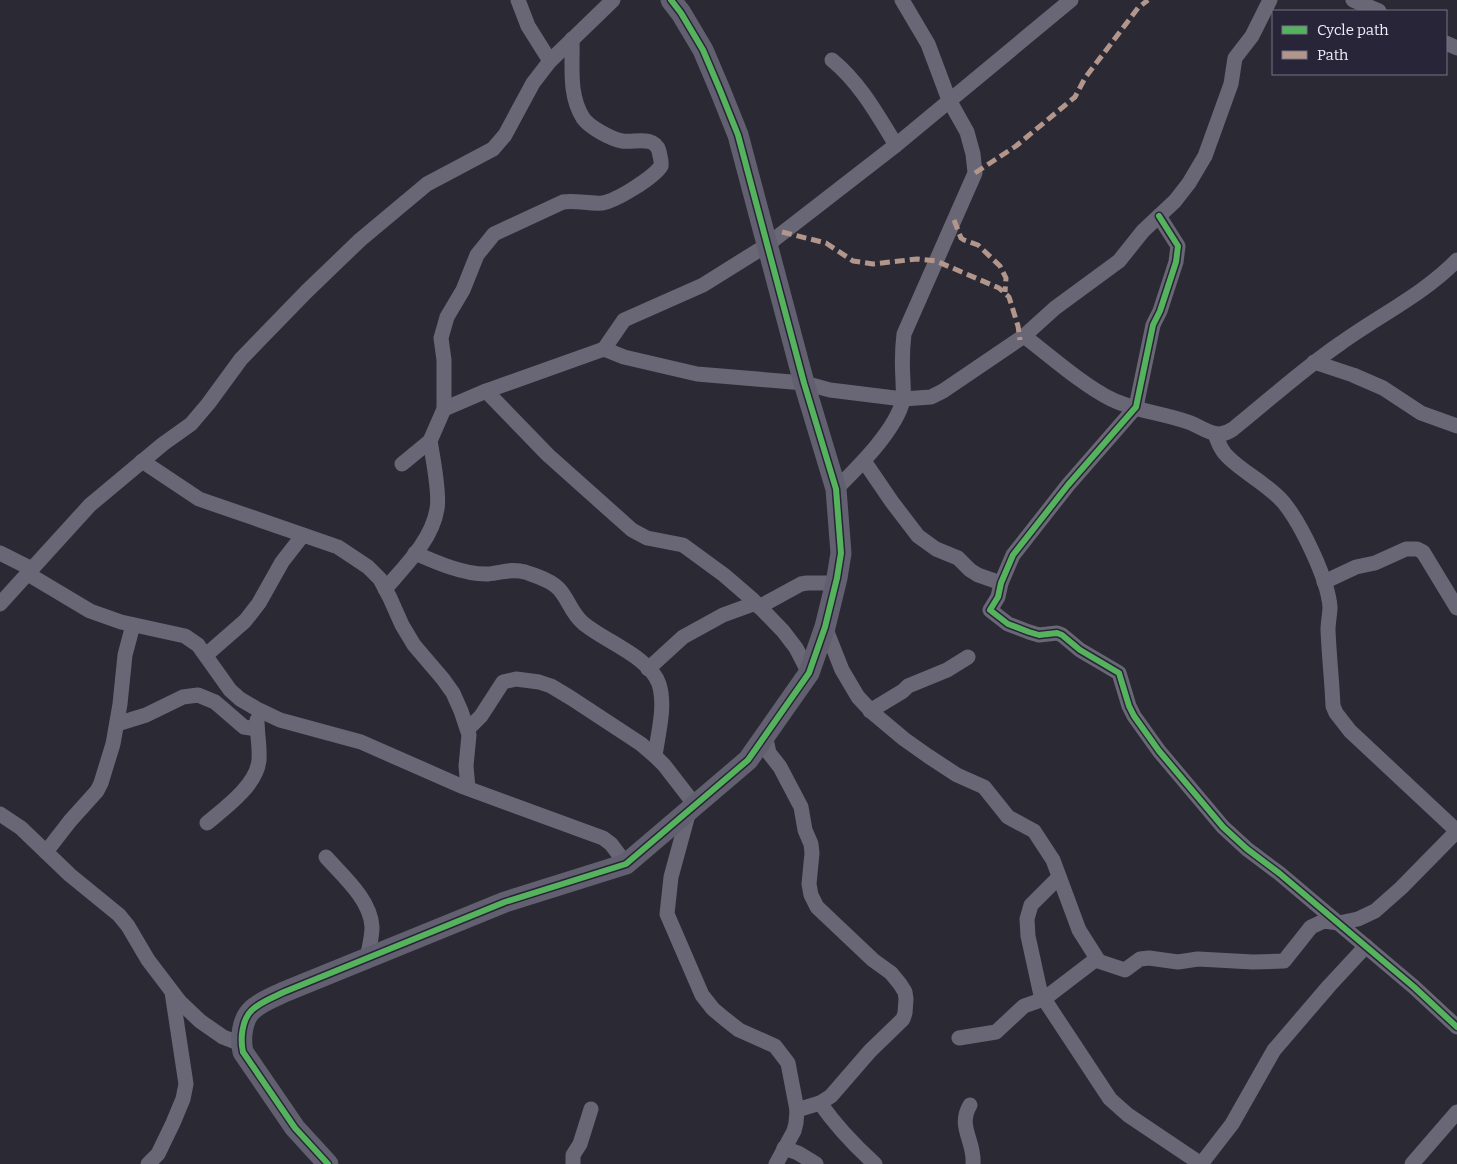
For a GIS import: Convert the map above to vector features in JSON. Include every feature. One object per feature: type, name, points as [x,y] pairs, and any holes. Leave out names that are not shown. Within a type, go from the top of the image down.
[{"type":"street","points":[[518,0],[528,26],[550,60]]},
{"type":"street","points":[[0,604],[90,505],[142,461],[191,424],[241,359],[360,240],[427,184],[493,149],[505,135],[534,83],[550,60],[613,0]]},
{"type":"street","points":[[328,1164],[295,1128],[243,1052],[244,1025],[252,1010],[284,992],[505,902],[626,864],[748,760],[809,674],[825,627],[841,553],[836,489],[804,383],[738,135],[702,50],[681,13],[671,0]]},
{"type":"street","points":[[836,489],[864,461],[890,427],[903,399],[902,348],[904,334],[975,174],[972,144],[967,132],[949,100],[928,44],[902,0]]},
{"type":"street","points":[[444,409],[486,391],[604,349],[624,320],[703,285],[766,245],[896,144],[1072,0]]},
{"type":"street","points":[[604,349],[624,357],[697,374],[804,383],[830,390],[903,399],[930,397],[943,391],[1024,336],[1055,308],[1119,261],[1143,231],[1175,201],[1189,183],[1205,156],[1231,84],[1235,58],[1252,36],[1270,0]]},
{"type":"street","points":[[1353,0],[1377,10]]},
{"type":"street","points":[[402,464],[430,441],[444,409],[444,360],[441,338],[447,317],[464,290],[477,255],[487,242],[494,234],[563,202],[573,200],[602,203],[616,199],[636,187],[661,166],[662,162],[658,147],[653,143],[622,141],[593,128],[584,120],[573,94],[572,39]]},
{"type":"street","points":[[832,60],[845,71],[866,96],[896,144]]},
{"type":"street","points":[[1159,216],[1178,246],[1176,262],[1160,311],[1153,325],[1136,407],[1044,514],[1013,555],[1001,583],[998,597],[990,608],[991,612],[1008,624],[1029,632],[1039,635],[1061,634],[1080,650],[1120,673],[1129,706],[1134,716],[1159,751],[1223,827],[1247,849],[1279,873],[1414,986],[1457,1027]]},
{"type":"street","points":[[1024,336],[1090,385],[1111,398],[1187,422],[1215,434],[1227,434],[1314,362],[1425,288],[1457,260]]},
{"type":"street","points":[[1314,362],[1353,375],[1383,388],[1421,413],[1457,426]]},
{"type":"street","points":[[486,391],[548,455],[632,530],[647,538],[684,545],[717,569],[758,605],[783,631],[796,648],[809,674]]},
{"type":"street","points":[[959,1038],[992,1034],[1000,1029],[1024,1006],[1043,1000],[1092,961],[1098,960],[1125,970],[1140,959],[1149,958],[1178,962],[1198,959],[1281,962],[1287,959],[1311,927],[1316,924],[1324,921],[1339,923],[1358,919],[1375,911],[1401,888],[1457,831],[1350,731],[1336,713],[1333,706],[1328,629],[1330,606],[1324,582],[1300,530],[1284,503],[1272,491],[1228,458],[1215,434]]},
{"type":"street","points":[[385,589],[426,539],[437,508],[430,441]]},
{"type":"street","points":[[142,461],[199,499],[338,547],[358,559],[380,579],[402,625],[414,645],[434,667],[453,693],[469,735],[466,766],[468,788]]},
{"type":"street","points":[[864,461],[892,502],[922,539],[936,549],[955,556],[978,575],[1001,583]]},
{"type":"street","points":[[206,655],[249,616],[267,590],[282,562],[303,535]]},
{"type":"street","points":[[1324,582],[1356,567],[1375,563],[1406,549],[1417,549],[1423,552],[1457,608]]},
{"type":"street","points":[[0,553],[90,611],[132,625],[185,636],[198,645],[230,690],[240,699],[257,709],[280,720],[361,742],[468,788],[603,838],[611,844],[626,864]]},
{"type":"street","points":[[415,553],[436,562],[476,573],[487,574],[513,570],[549,581],[559,589],[574,615],[591,630],[632,655],[654,673],[660,685],[662,704],[655,756]]},
{"type":"street","points":[[648,669],[683,637],[723,615],[758,605],[802,584],[836,583]]},
{"type":"street","points":[[46,852],[97,791],[105,771],[117,724],[125,655],[132,625]]},
{"type":"street","points":[[825,627],[842,670],[858,697],[870,711],[928,756],[957,775],[984,787],[1008,816],[1034,832],[1053,860],[1079,930],[1098,960]]},
{"type":"street","points":[[870,711],[908,686],[947,670],[968,657]]},
{"type":"street","points":[[468,729],[480,716],[503,682],[509,680],[530,680],[551,686],[571,698],[641,744],[664,765],[692,808],[671,877],[667,914],[695,981],[707,1002],[739,1030],[775,1046],[788,1063],[797,1110],[796,1123],[794,1131],[776,1164]]},
{"type":"street","points":[[117,724],[146,715],[183,697],[198,694],[215,702],[244,727],[257,729]]},
{"type":"street","points":[[207,823],[241,793],[256,772],[259,760],[257,709]]},
{"type":"street","points":[[766,735],[769,753],[780,767],[801,807],[812,853],[808,884],[817,907],[873,960],[891,973],[905,992],[906,1013],[904,1019],[870,1051],[831,1096],[820,1103],[797,1110]]},
{"type":"street","points":[[0,814],[21,828],[70,876],[119,915],[128,926],[148,960],[180,1002],[223,1037],[242,1044]]},
{"type":"street","points":[[326,857],[364,902],[370,914],[372,926],[367,958]]},
{"type":"street","points":[[1059,877],[1031,906],[1027,919],[1028,936],[1043,1000],[1110,1099],[1128,1115],[1201,1164],[1232,1124],[1274,1050],[1366,946]]},
{"type":"street","points":[[148,1164],[158,1154],[173,1123],[183,1099],[186,1084],[171,990]]},
{"type":"street","points":[[820,1103],[837,1126],[875,1164]]},
{"type":"street","points":[[970,1105],[964,1121],[973,1149],[973,1164]]},
{"type":"street","points":[[573,1164],[573,1155],[580,1144],[591,1109]]},
{"type":"street","points":[[1412,1164],[1457,1112]]},
{"type":"street","points":[[784,1148],[798,1153],[816,1164]]},
{"type":"marked path","points":[[975,173],[1016,146],[1075,97],[1085,78],[1138,8],[1148,0]]},
{"type":"marked path","points":[[954,220],[961,238],[978,245],[1000,266],[1006,278],[1005,292]]},
{"type":"marked path","points":[[782,232],[826,243],[853,261],[873,264],[917,259],[936,261],[999,288],[1009,297],[1018,326],[1020,340]]},
{"type":"cycle path","points":[[328,1164],[295,1128],[243,1052],[243,1030],[246,1019],[252,1010],[263,1002],[284,992],[505,902],[626,864],[748,760],[809,673],[825,627],[841,553],[836,489],[804,383],[738,135],[703,50],[671,0]]},
{"type":"cycle path","points":[[1159,216],[1178,246],[1176,262],[1160,311],[1153,325],[1136,407],[1068,485],[1013,555],[1001,583],[998,597],[990,610],[1008,624],[1029,632],[1039,635],[1057,633],[1062,635],[1080,650],[1119,673],[1134,716],[1159,751],[1223,827],[1414,987],[1457,1027]]}]
